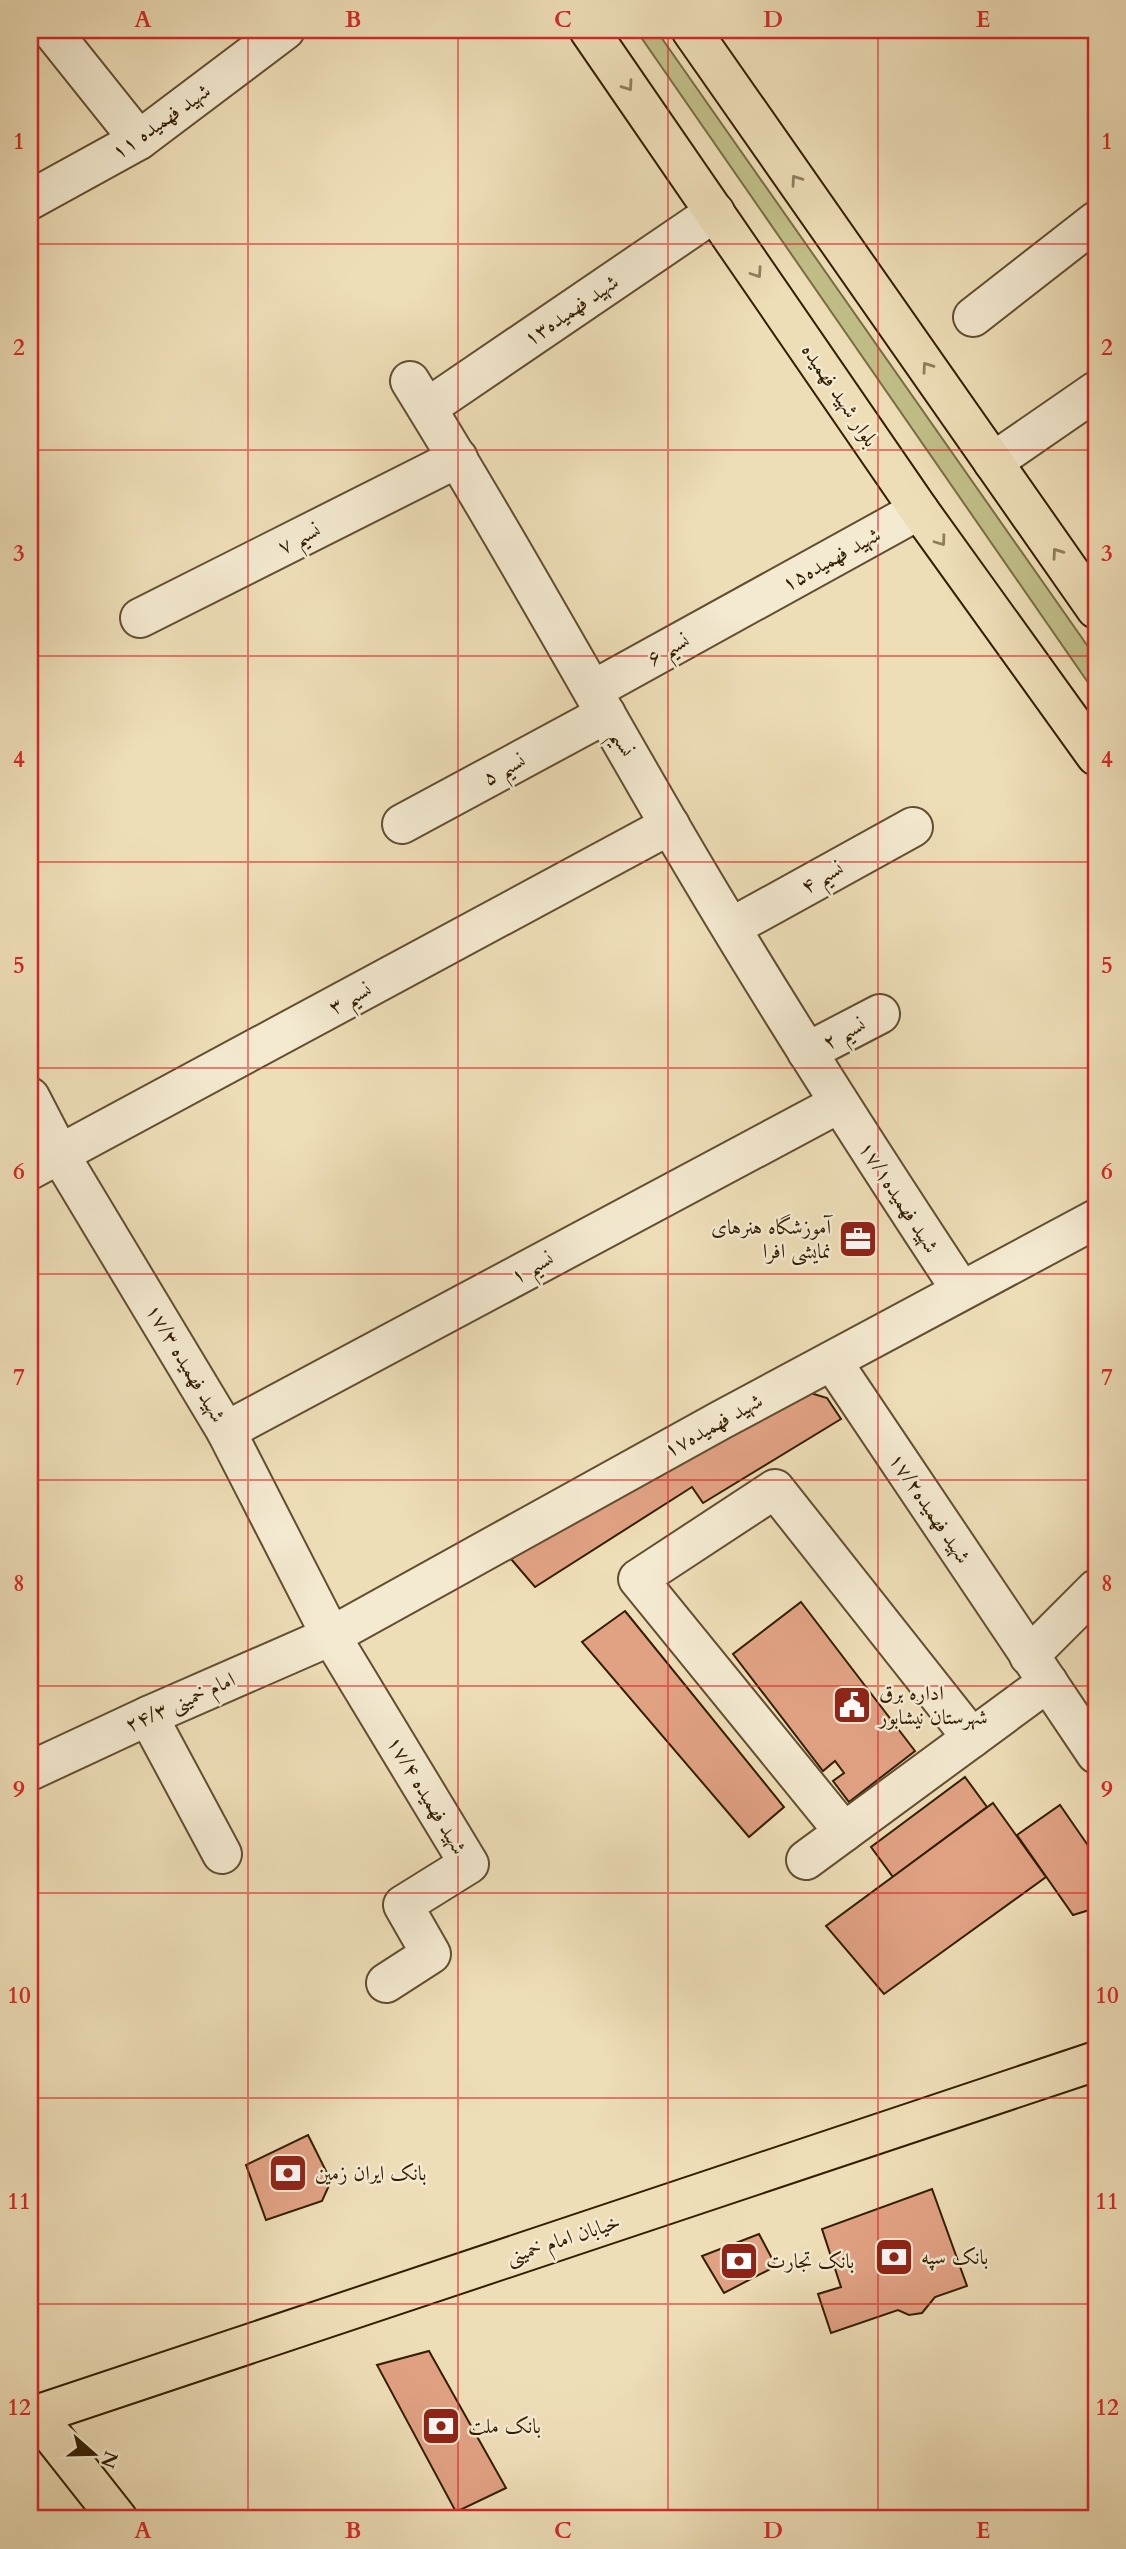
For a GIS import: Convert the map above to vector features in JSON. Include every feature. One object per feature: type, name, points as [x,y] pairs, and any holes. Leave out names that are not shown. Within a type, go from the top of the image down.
[{"type":"main road","name":"بلوار شهید فهمیده","points":[[589,30],[919,510],[1096,756]]},
{"type":"main road","points":[[691,30],[1096,609]]},
{"type":"main road","name":"خیابان امام خمینی","points":[[32,2410],[1096,2061]]},
{"type":"main road","points":[[32,2410],[118,2519]]},
{"type":"street","points":[[51,30],[139,141]]},
{"type":"street","name":"شهید فهمیده ۱۱","points":[[30,200],[139,141],[285,30]]},
{"type":"street","name":"شهید فهمیده۱۳","points":[[418,395],[715,212]]},
{"type":"street","points":[[973,317],[1096,221]]},
{"type":"street","points":[[993,462],[1096,391]]},
{"type":"street","name":"نسیم","points":[[418,395],[458,458],[670,825],[838,1104]]},
{"type":"street","name":"نسیم ۷","points":[[140,618],[458,458]]},
{"type":"street","name":"شهید فهمیده۱۵","points":[[743,608],[919,510]]},
{"type":"street","name":"نسیم ۶","points":[[600,702],[743,608]]},
{"type":"street","name":"نسیم ۵","points":[[402,824],[600,702]]},
{"type":"street","name":"نسیم ۳","points":[[45,1162],[670,825]]},
{"type":"street","name":"نسیم ۴","points":[[732,928],[912,827]]},
{"type":"street","name":"نسیم ۲","points":[[807,1052],[880,1014]]},
{"type":"street","name":"شهید فهمیده ۱۷/۳","points":[[30,1097],[45,1162],[226,1430],[331,1636]]},
{"type":"street","name":"شهید فهمیده۱۷/۱","points":[[838,1104],[961,1290]]},
{"type":"street","name":"نسیم ۱","points":[[226,1430],[838,1104]]},
{"type":"street","name":"شهید فهمیده۱۷","points":[[331,1636],[961,1290],[1096,1219]]},
{"type":"street","name":"شهید فهمیده۱۷/۲","points":[[832,1361],[1096,1754]]},
{"type":"street","points":[[844,1832],[638,1579],[775,1489],[972,1738]]},
{"type":"street","points":[[806,1860],[972,1738],[1039,1669],[1096,1589]]},
{"type":"street","name":"امام خمینی ۲۴/۳","points":[[30,1771],[331,1636]]},
{"type":"street","name":"شهید فهمیده ۱۷/۴","points":[[331,1636],[469,1864],[403,1905],[431,1954],[386,1983]]},
{"type":"street","points":[[148,1716],[222,1854]]},
{"type":"shaded area","points":[[636,30],[656,30],[1096,658],[1096,694]]},
{"type":"building","points":[[804,1391],[827,1398],[841,1419],[703,1503],[692,1487],[535,1587],[511,1559]]},
{"type":"building","points":[[801,1602],[915,1751],[849,1802],[833,1781],[844,1773],[835,1761],[823,1771],[733,1654]]},
{"type":"building","points":[[625,1611],[784,1807],[749,1837],[582,1642]]},
{"type":"building","points":[[965,1777],[987,1807],[893,1877],[871,1847]]},
{"type":"building","points":[[993,1803],[1046,1877],[884,1994],[826,1926]]},
{"type":"building","points":[[1060,1805],[1096,1857],[1096,1908],[1073,1915],[1017,1835]]},
{"type":"building","name":"بانک ایران زمین","points":[[308,2135],[331,2181],[322,2201],[266,2220],[246,2165]]},
{"type":"building","name":"بانک سپه","points":[[932,2189],[967,2286],[935,2297],[922,2313],[909,2315],[898,2310],[831,2333],[818,2294],[841,2287],[822,2229]]},
{"type":"building","name":"بانک تجارت","points":[[759,2234],[776,2266],[724,2293],[702,2256]]},
{"type":"building","name":"بانک ملت","points":[[429,2351],[506,2488],[456,2512],[377,2365]]},
{"type":"place","name":"آموزشگاه هنرهای نمایشی افرا","points":[[858,1239]]},
{"type":"place","name":"اداره برق شهرستان نیشابور","points":[[852,1705]]},
{"type":"place","name":"بانک ایران زمین","points":[[288,2173]]},
{"type":"place","name":"بانک سپه","points":[[894,2257]]},
{"type":"place","name":"بانک تجارت","points":[[739,2261]]},
{"type":"place","name":"بانک ملت","points":[[441,2426]]}]
